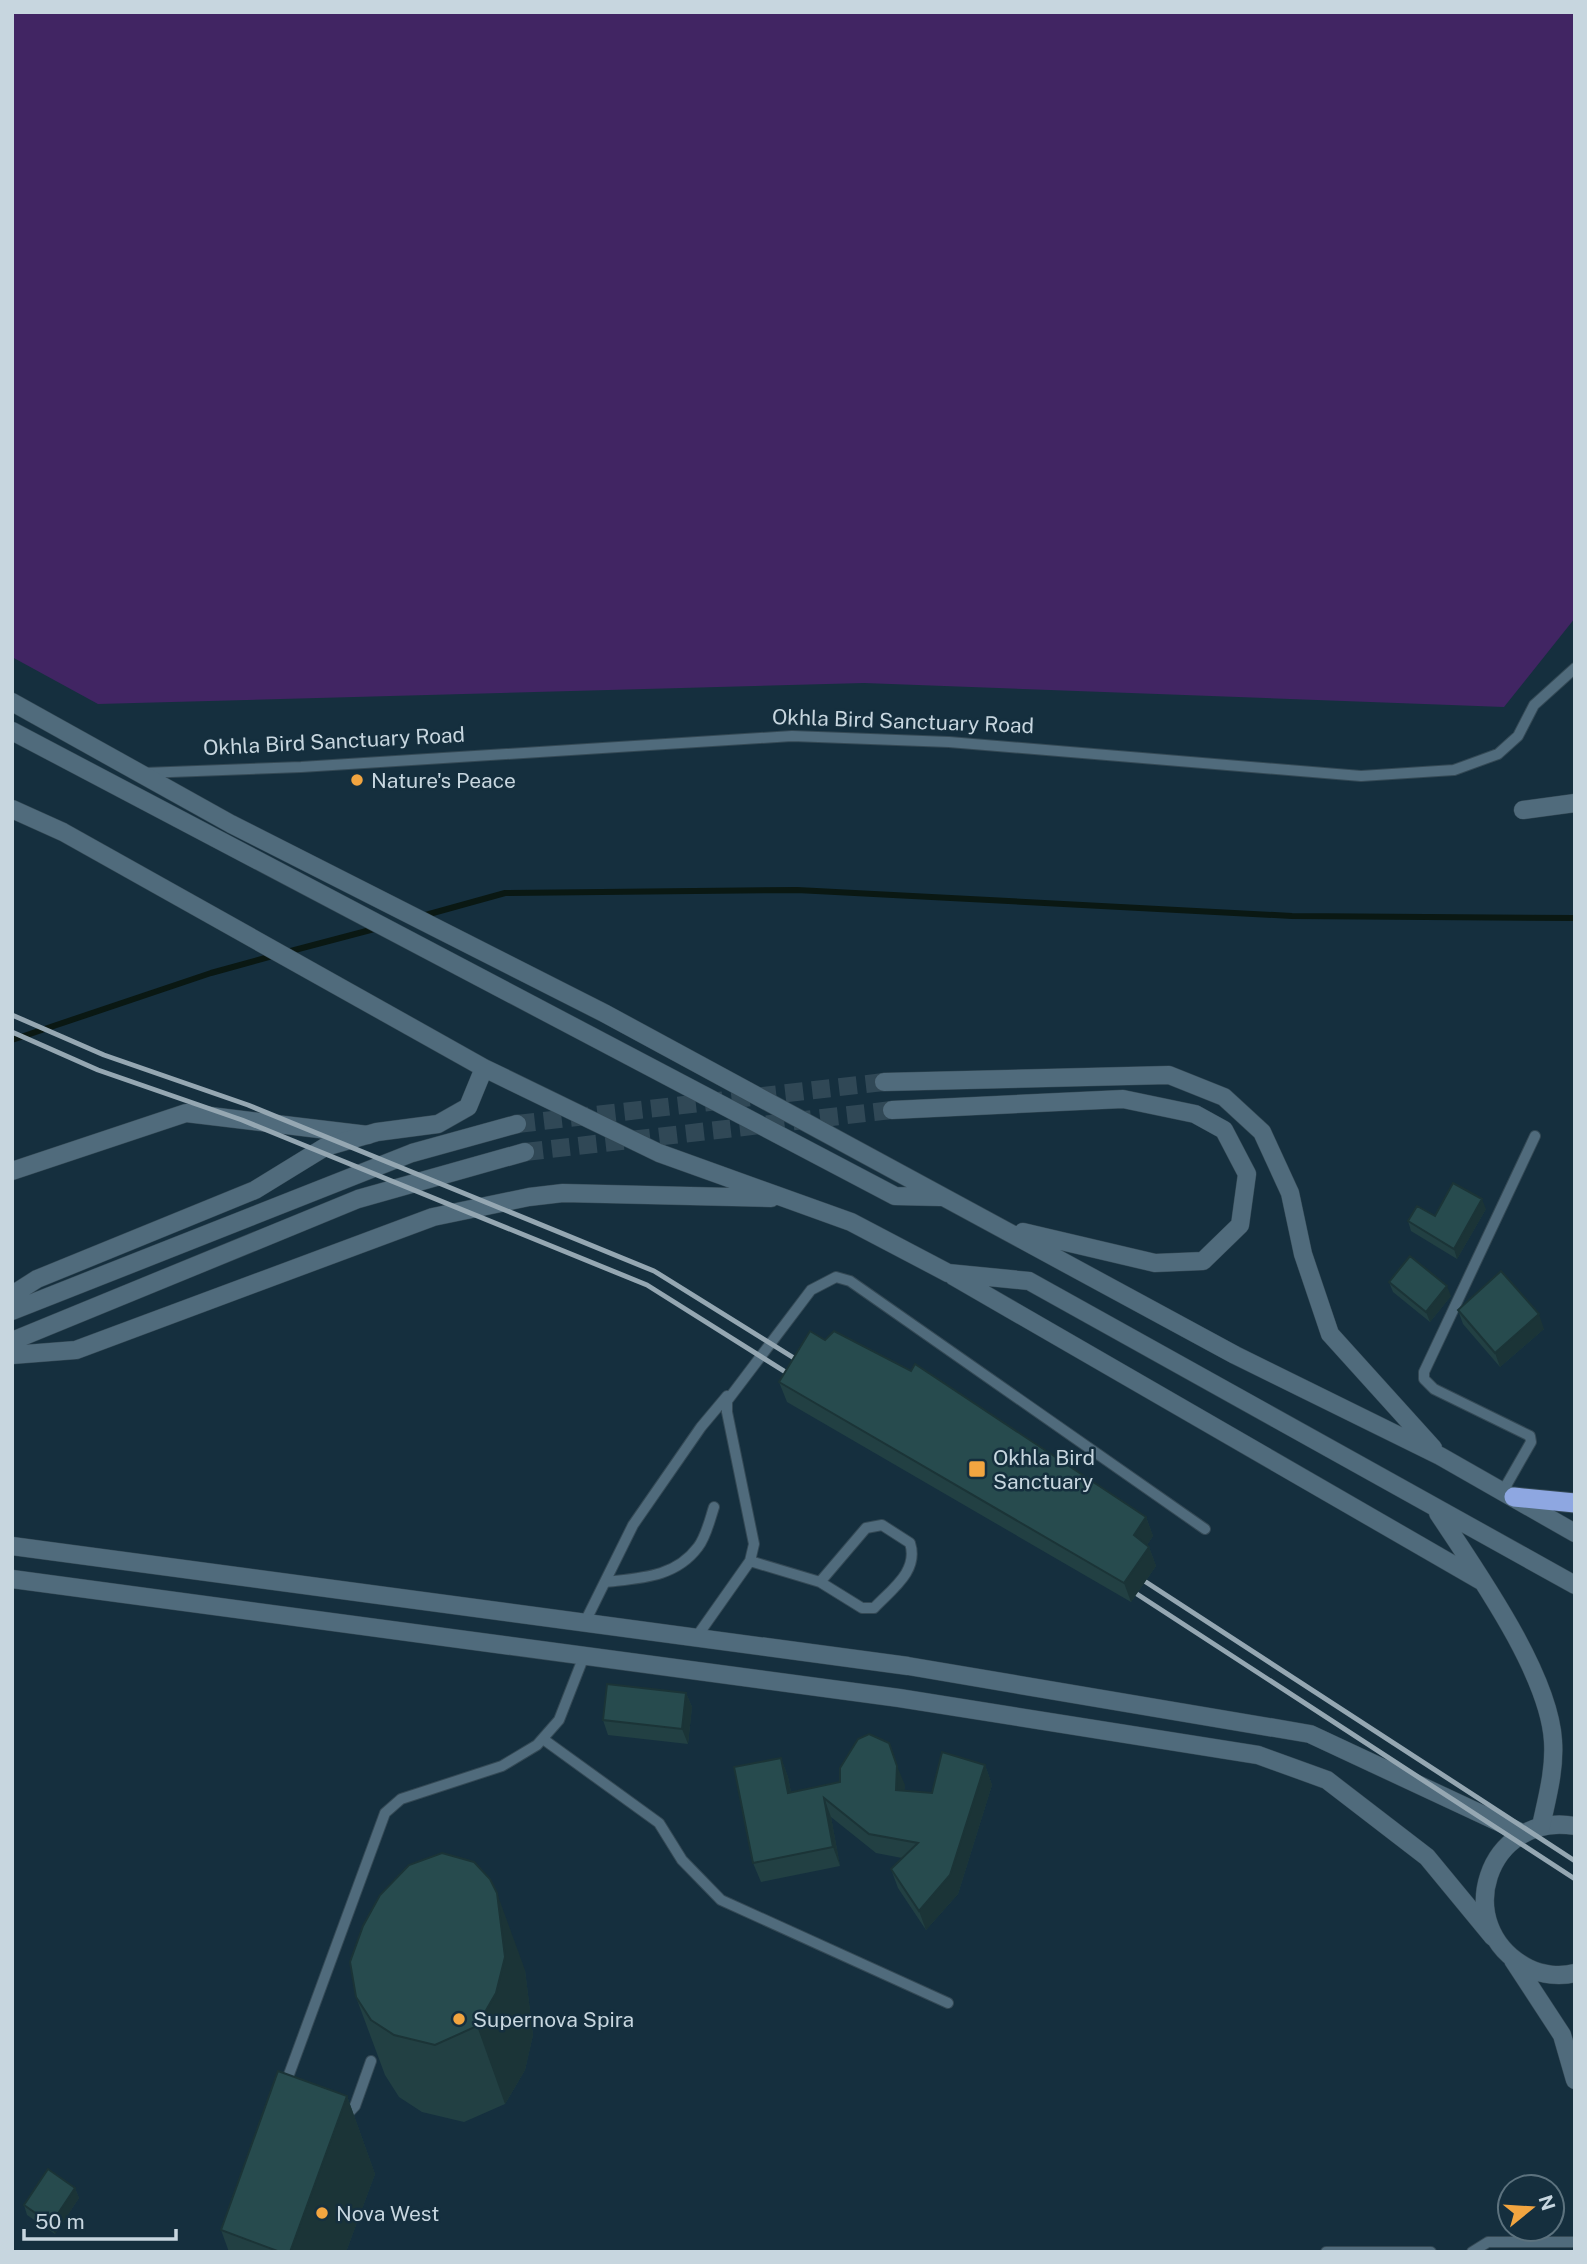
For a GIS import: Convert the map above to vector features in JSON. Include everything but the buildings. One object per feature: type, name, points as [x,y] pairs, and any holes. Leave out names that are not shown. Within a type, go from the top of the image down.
[{"type":"highway","points":[[1508,1494],[1575,1503]]},
{"type":"main road","points":[[12,702],[232,824],[604,1013],[1236,1355],[1440,1456],[1575,1533]]},
{"type":"main road","points":[[12,731],[222,844],[895,1196],[944,1197]]},
{"type":"main road","points":[[1523,810],[1575,803]]},
{"type":"main road","points":[[12,809],[63,832],[484,1068],[659,1153],[851,1222],[948,1273],[1483,1582]]},
{"type":"main road","points":[[222,844],[232,824]]},
{"type":"main road","points":[[12,1295],[37,1279],[255,1190],[325,1147],[368,1135],[438,1124],[468,1107],[484,1068]]},
{"type":"main road","points":[[884,1082],[1169,1074],[1224,1097],[1262,1132],[1290,1193],[1303,1254],[1330,1334],[1440,1456]]},
{"type":"main road","points":[[892,1110],[1123,1099],[1195,1114],[1224,1130],[1247,1174],[1240,1224],[1203,1261],[1155,1263],[999,1227]]},
{"type":"main road","points":[[12,1171],[186,1113],[368,1135]]},
{"type":"main road","points":[[12,1311],[412,1153],[517,1124]]},
{"type":"main road","points":[[12,1340],[358,1199],[525,1152]]},
{"type":"main road","points":[[12,1355],[76,1350],[433,1217],[529,1197],[563,1193],[788,1199]]},
{"type":"main road","points":[[948,1273],[1029,1281],[1575,1585]]},
{"type":"main road","points":[[1436,1510],[1483,1582],[1530,1666],[1553,1738],[1553,1768],[1541,1826]]},
{"type":"main road","points":[[12,1546],[908,1666],[1310,1734],[1522,1833]]},
{"type":"main road","points":[[12,1579],[899,1698],[1258,1755],[1326,1780],[1427,1857],[1512,1959],[1562,2035],[1575,2080]]},
{"type":"main road","points":[[1493,1937],[1484,1909],[1486,1879],[1500,1853],[1522,1833],[1541,1826],[1575,1826]]},
{"type":"main road","points":[[1512,1959],[1538,1972],[1566,1976],[1575,1973]]},
{"type":"lane","name":"Okhla Bird Sanctuary Road","points":[[144,773],[301,767],[792,736],[949,742],[1361,776],[1454,770],[1498,754],[1518,736],[1534,705],[1575,668]]},
{"type":"lane","points":[[1508,1494],[1531,1442],[1531,1436],[1434,1389],[1424,1379],[1424,1372],[1535,1136]]},
{"type":"lane","points":[[584,1624],[633,1525],[701,1427],[811,1290],[836,1277],[850,1280],[1205,1529]]},
{"type":"lane","points":[[695,1639],[750,1561],[754,1544],[727,1412],[731,1392]]},
{"type":"lane","points":[[605,1582],[656,1576],[674,1569],[698,1547],[715,1507]]},
{"type":"lane","points":[[750,1561],[820,1582],[862,1608],[874,1608],[908,1571],[914,1556],[911,1543],[882,1525],[866,1528],[820,1582]]},
{"type":"lane","points":[[280,2099],[385,1813],[391,1806],[415,1793],[522,1757],[543,1739],[559,1720],[584,1656]]},
{"type":"lane","points":[[543,1739],[659,1823],[682,1860],[720,1900],[948,2003]]},
{"type":"lane","points":[[330,2116],[342,2120],[349,2116],[372,2061]]},
{"type":"lane","points":[[1472,2252],[1488,2242],[1575,2242]]},
{"type":"lane","points":[[1326,2252],[1431,2252]]},
{"type":"shaded area","points":[[12,12],[1575,12],[1575,618],[1504,707],[864,683],[98,704],[12,657]]},
{"type":"waterway","points":[[422,916],[505,893],[797,890],[1292,916],[1575,918]]},
{"type":"waterway","points":[[287,952],[378,928]]},
{"type":"waterway","points":[[12,1040],[211,973],[276,955]]},
{"type":"tunnel","points":[[517,1124],[884,1082]]},
{"type":"tunnel","points":[[525,1152],[892,1110]]},
{"type":"railway","points":[[12,1015],[104,1055],[248,1105],[654,1271],[810,1368]]},
{"type":"railway","points":[[12,1032],[98,1070],[242,1120],[647,1285],[803,1383]]},
{"type":"railway","points":[[1129,1571],[1575,1861]]},
{"type":"railway","points":[[1120,1583],[1575,1879]]},
{"type":"place","name":"Nature's Peace","points":[[357,780]]},
{"type":"place","name":"Okhla Bird Sanctuary","points":[[977,1469]]},
{"type":"place","name":"Supernova Spira","points":[[459,2019]]},
{"type":"place","name":"Nova West","points":[[322,2213]]}]
